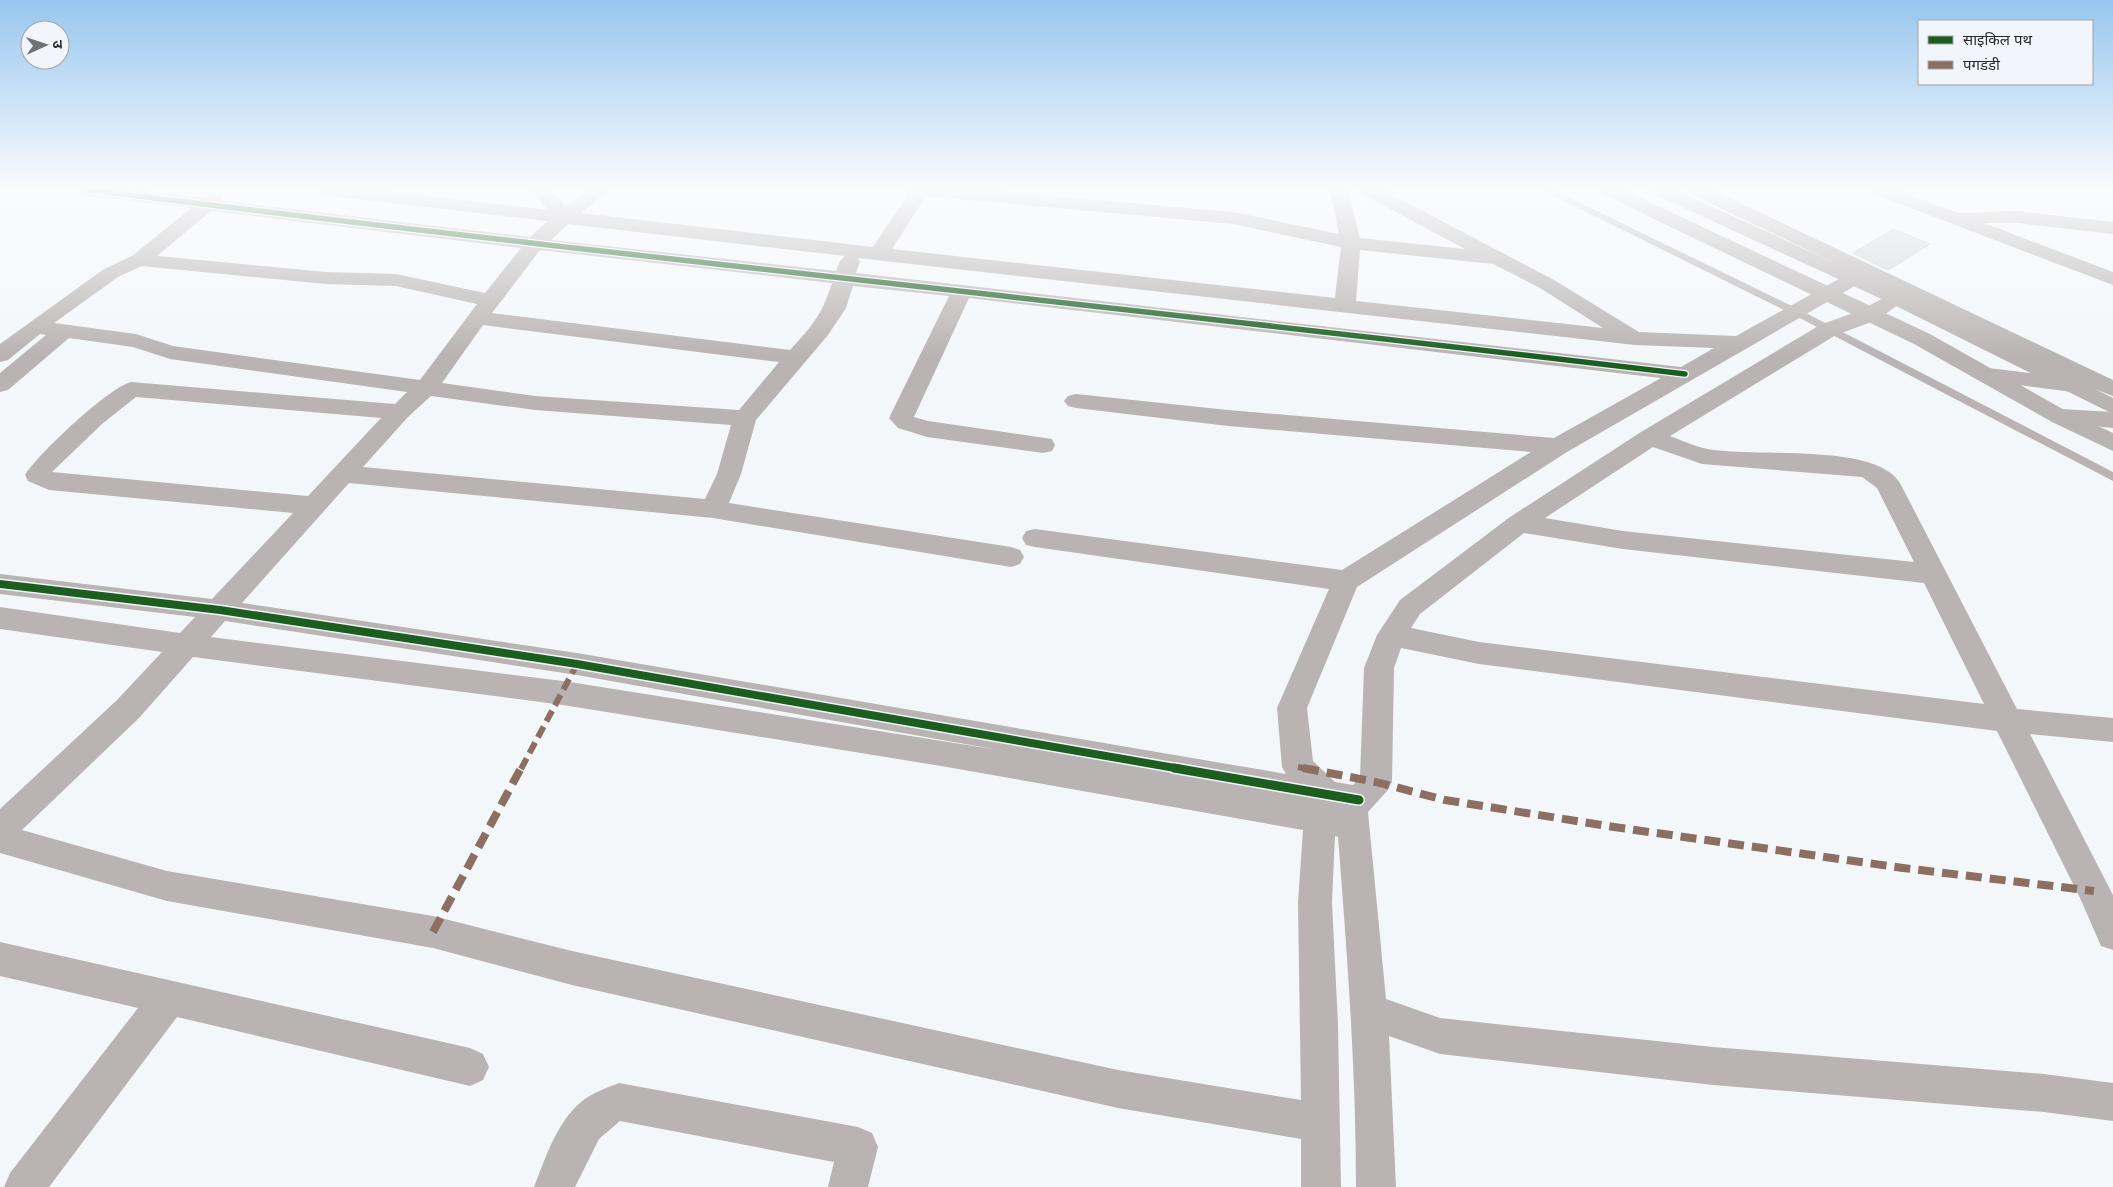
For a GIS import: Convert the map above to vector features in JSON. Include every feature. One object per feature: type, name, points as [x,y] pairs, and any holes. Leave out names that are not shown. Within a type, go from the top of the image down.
[{"type":"street","points":[[0,355],[18,335],[111,273],[139,260],[157,245]]},
{"type":"street","points":[[0,830],[128,709],[400,412],[427,388],[509,274],[534,245]]},
{"type":"street","points":[[558,245],[1685,374]]},
{"type":"street","points":[[807,245],[1635,338],[1740,343]]},
{"type":"street","points":[[879,254],[884,245]]},
{"type":"street","points":[[1345,306],[1351,245]]},
{"type":"street","points":[[1374,245],[1497,258]]},
{"type":"street","points":[[1473,245],[1546,284],[1635,338]]},
{"type":"street","points":[[1724,245],[1922,339],[2060,417],[2113,442]]},
{"type":"street","points":[[1780,245],[1895,298],[2113,407]]},
{"type":"street","points":[[1813,245],[2113,390]]},
{"type":"street","points":[[2024,245],[2113,279]]},
{"type":"street","points":[[713,509],[729,474],[745,418],[795,357],[820,330],[834,308],[846,277],[853,251]]},
{"type":"street","points":[[139,260],[326,278],[396,280],[483,310],[606,332],[795,357]]},
{"type":"street","points":[[1321,1187],[1322,1123],[1315,902],[1323,806],[1298,767],[1292,708],[1346,581],[1558,446],[1853,279]]},
{"type":"street","points":[[962,290],[900,418],[906,424],[927,429],[1043,445]]},
{"type":"street","points":[[1376,1187],[1376,1122],[1371,1012],[1356,813],[1376,782],[1379,668],[1392,635],[1410,607],[1519,523],[1650,438],[1828,330],[1869,315],[1895,298]]},
{"type":"street","points":[[18,335],[64,331],[136,341],[170,352],[535,403],[745,418]]},
{"type":"street","points":[[0,385],[64,331]]},
{"type":"street","points":[[170,352],[94,419],[44,466],[38,475],[50,481],[315,506]]},
{"type":"street","points":[[1988,375],[2113,390]]},
{"type":"street","points":[[130,389],[400,412]]},
{"type":"street","points":[[1076,401],[1228,418],[1558,446]]},
{"type":"street","points":[[2060,417],[2113,420]]},
{"type":"street","points":[[1650,438],[1702,456],[1867,468],[1879,474],[1888,483],[2008,720],[2103,893],[2113,934]]},
{"type":"street","points":[[344,474],[713,509],[1011,557]]},
{"type":"street","points":[[1519,523],[1632,542],[1934,574]]},
{"type":"street","points":[[1035,538],[1346,581]]},
{"type":"street","points":[[0,584],[220,610],[577,664],[1356,813]]},
{"type":"street","points":[[0,618],[187,645],[563,693],[941,752],[1323,806]]},
{"type":"street","points":[[1392,635],[1479,653],[1839,697],[2008,720],[2113,730]]},
{"type":"street","points":[[0,839],[167,886],[433,932],[582,970],[1118,1088],[1322,1123]]},
{"type":"street","points":[[0,959],[470,1067]]},
{"type":"street","points":[[24,1187],[169,998]]},
{"type":"street","points":[[1371,1012],[1440,1036],[1713,1066],[2035,1093],[2113,1102]]},
{"type":"street","points":[[554,1187],[583,1126],[602,1108],[620,1102],[858,1147],[848,1187]]},
{"type":"lane","points":[[1660,245],[1796,312],[2113,477]]},
{"type":"building","points":[[1866,245],[1928,245],[1888,270],[1853,253]]},
{"type":"marked path","points":[[433,932],[577,664]]},
{"type":"marked path","points":[[1298,767],[1376,782],[1445,800],[1614,827],[1903,868],[2094,891]]},
{"type":"cycle path","points":[[547,245],[1286,327],[1685,374]]},
{"type":"cycle path","points":[[0,584],[220,610],[577,664],[1359,800]]}]
